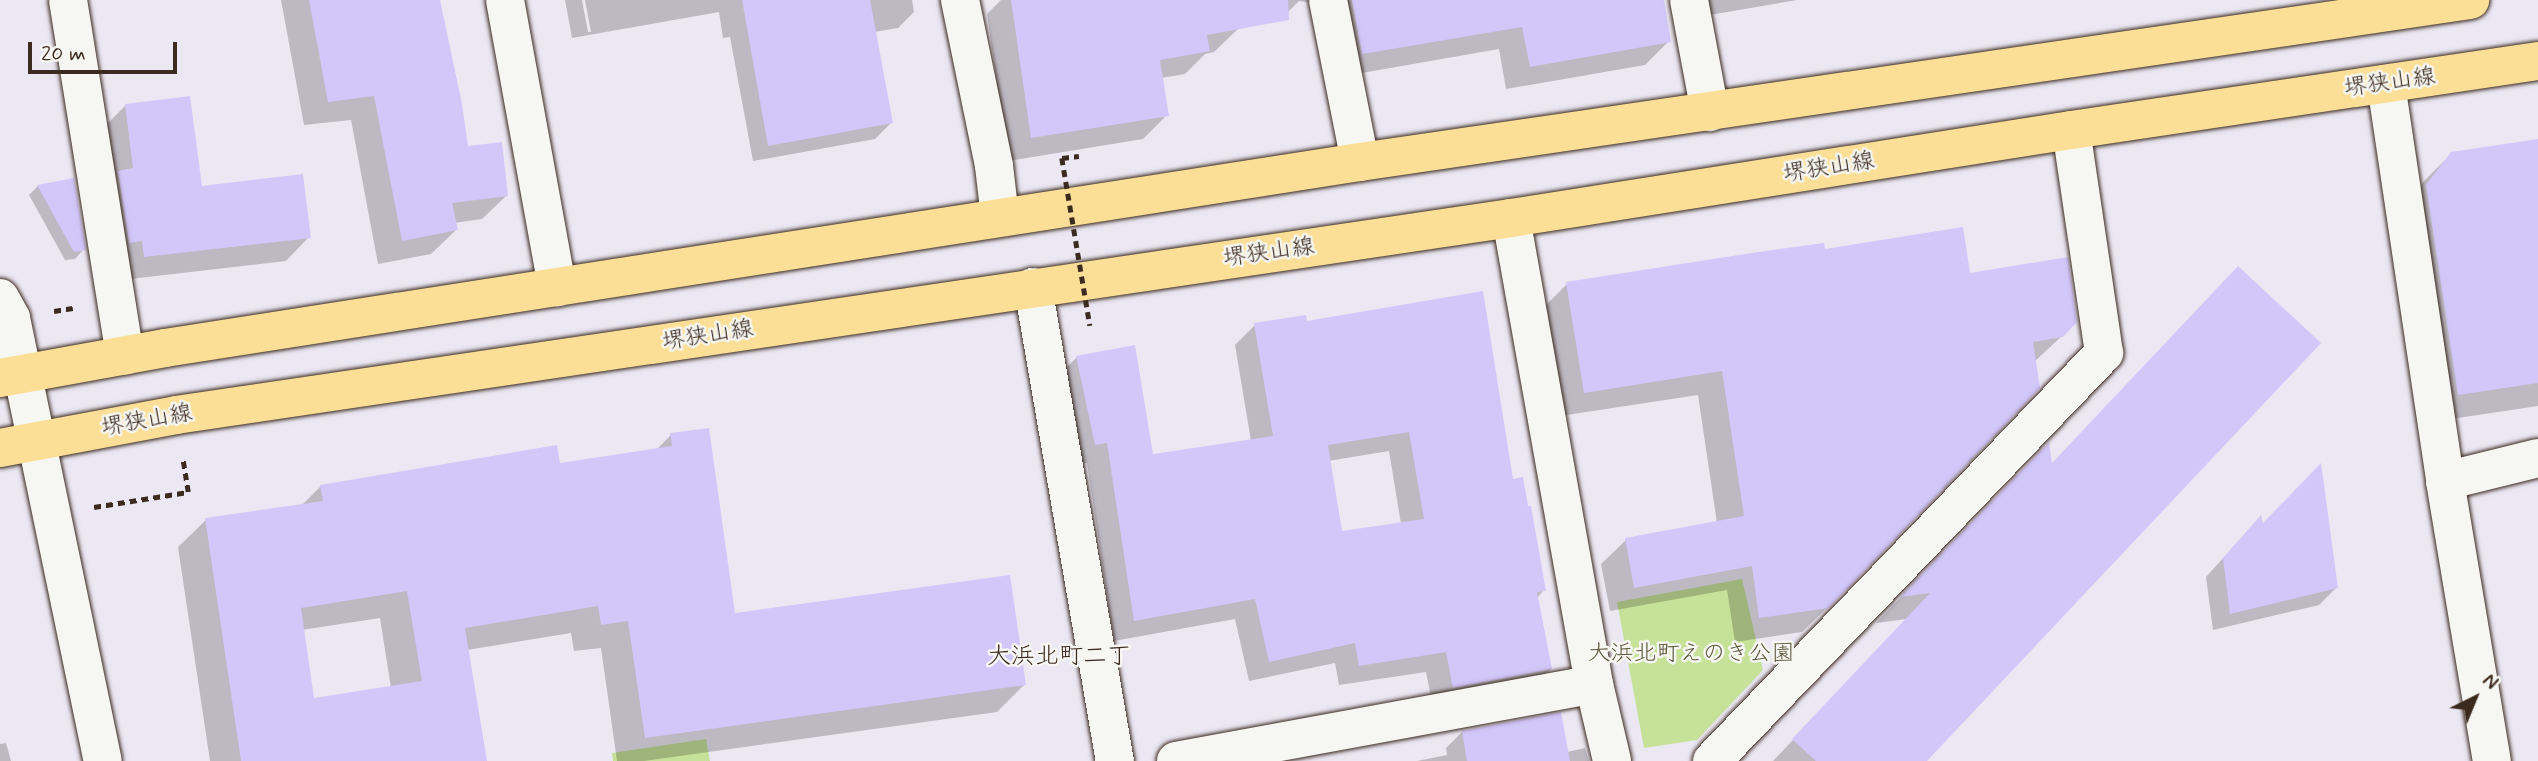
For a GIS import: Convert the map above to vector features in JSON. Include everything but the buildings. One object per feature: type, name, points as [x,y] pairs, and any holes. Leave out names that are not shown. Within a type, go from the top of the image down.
[{"type":"main road","points":[[11,376],[125,355],[1000,217],[2470,0]]},
{"type":"main road","name":"堺狭山線","points":[[18,445],[176,415],[1511,218],[2071,130],[2538,61]]},
{"type":"street","points":[[68,0],[125,355]]},
{"type":"street","points":[[505,0],[557,287]]},
{"type":"street","points":[[960,0],[994,166],[1000,217]]},
{"type":"street","points":[[1328,0],[1360,162]]},
{"type":"street","points":[[1689,0],[1710,112]]},
{"type":"street","points":[[2386,84],[2445,481],[2492,761]]},
{"type":"street","points":[[1712,761],[2104,353],[2071,130]]},
{"type":"street","points":[[1511,218],[1594,684],[1612,761]]},
{"type":"street","points":[[1033,287],[1115,761]]},
{"type":"street","points":[[0,298],[11,318],[11,376],[18,445],[103,761]]},
{"type":"street","points":[[2445,481],[2538,458]]},
{"type":"street","points":[[1176,761],[1594,684]]},
{"type":"path","points":[[1062,159],[1090,326]]},
{"type":"green space","name":"大浜北町えのき公園","points":[[1742,579],[1763,670],[1697,740],[1644,748],[1617,602]]},
{"type":"green space","points":[[706,739],[710,761],[613,761],[612,753]]},
{"type":"district","name":"大浜北町二丁","points":[[1059,657]]}]
